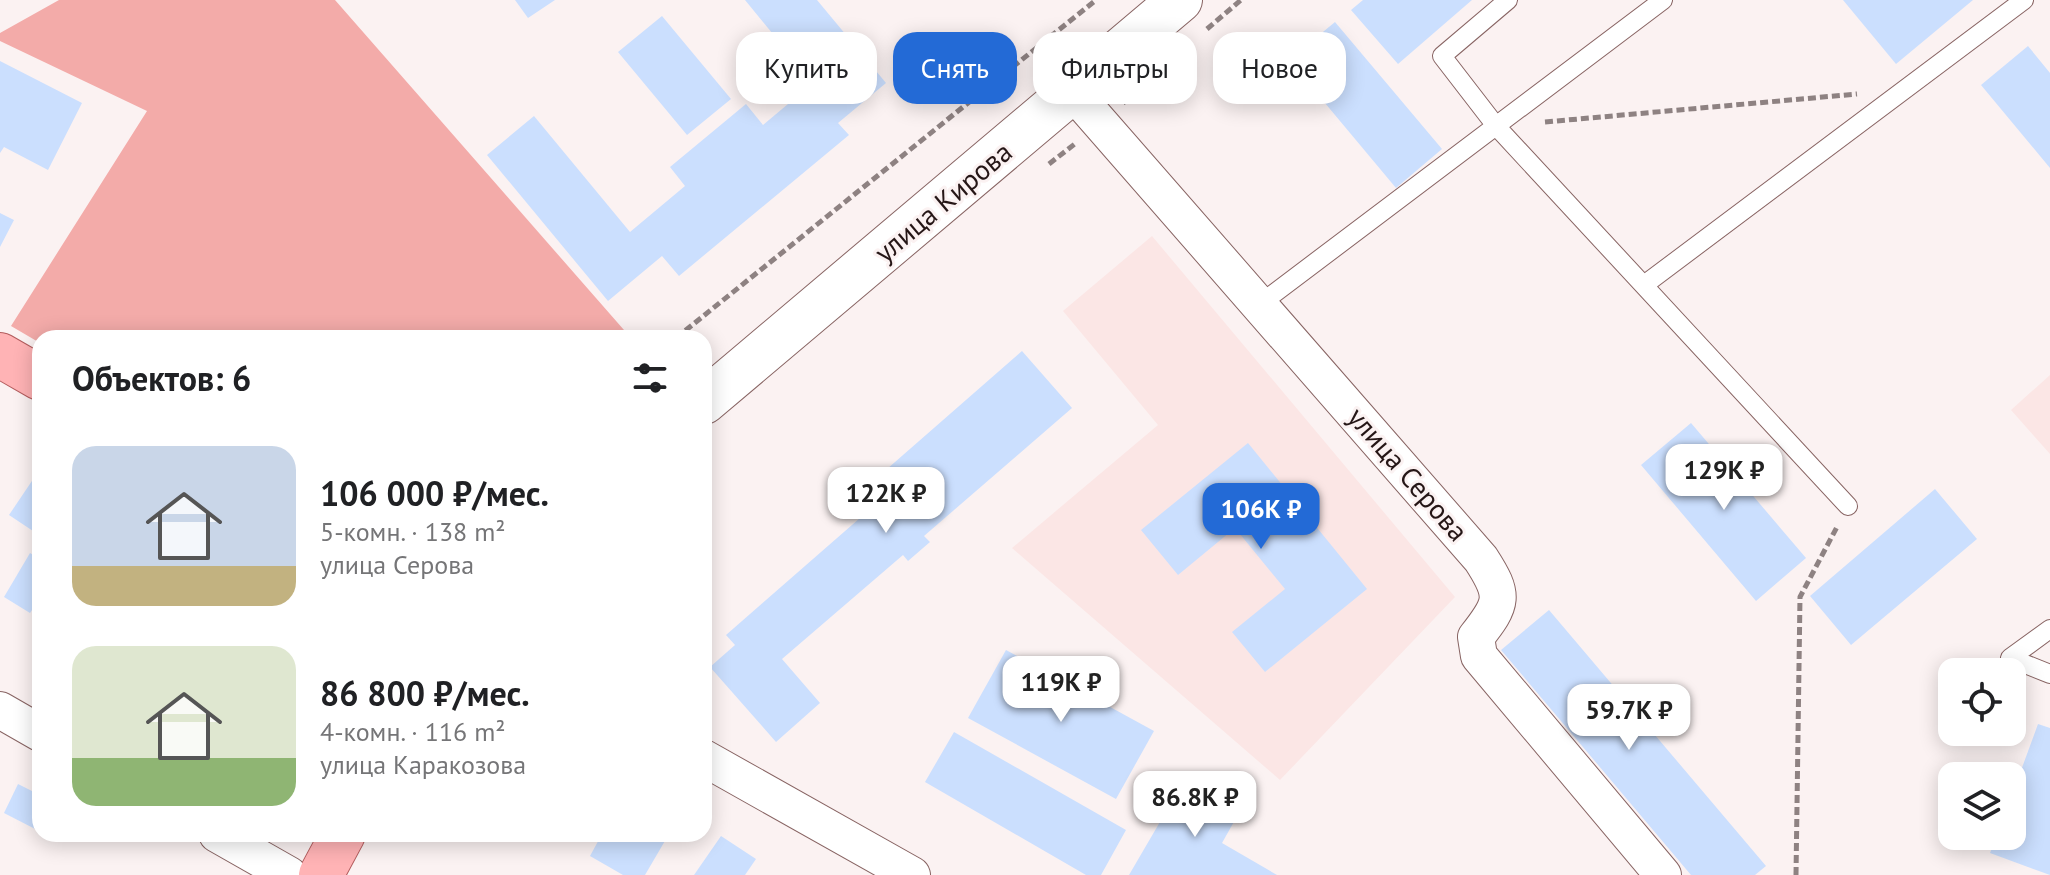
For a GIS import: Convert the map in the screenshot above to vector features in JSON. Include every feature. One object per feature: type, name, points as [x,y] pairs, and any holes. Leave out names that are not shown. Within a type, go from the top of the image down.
[{"type":"main road","name":"улица Кирова","points":[[1143,32],[1180,0]]},
{"type":"main road","name":"улица Кирова","points":[[712,395],[1059,104]]},
{"type":"main road","points":[[0,355],[32,373]]},
{"type":"main road","points":[[321,875],[339,842]]},
{"type":"street","name":"улица Серова","points":[[1084,104],[1481,559],[1499,587],[1498,609],[1476,637],[1479,656],[1663,875]]},
{"type":"street","points":[[0,710],[32,728]]},
{"type":"street","points":[[712,762],[912,875]]},
{"type":"street","points":[[231,842],[289,875]]},
{"type":"lane","points":[[1508,0],[1442,56],[1496,126],[1848,506]]},
{"type":"lane","points":[[1260,304],[1663,0]]},
{"type":"lane","points":[[1644,285],[2024,0]]},
{"type":"lane","points":[[2050,629],[2010,658],[2050,674]]},
{"type":"path","points":[[686,330],[1096,0]]},
{"type":"path","points":[[1496,126],[1905,89]]},
{"type":"path","points":[[1796,875],[1800,597],[1848,506]]},
{"type":"shaded area","points":[[59,0],[335,0],[624,330],[32,330],[32,338],[11,326],[147,111],[0,41],[0,33]]},
{"type":"shaded area","points":[[1152,236],[1455,597],[1280,780],[1012,548],[1158,425],[1063,311]]},
{"type":"shaded area","points":[[2050,375],[2050,454],[2011,410]]},
{"type":"building","points":[[515,0],[555,0],[528,18]]},
{"type":"building","points":[[745,0],[817,0],[844,32],[771,32]]},
{"type":"building","points":[[1363,0],[1472,0],[1398,64],[1351,10]]},
{"type":"building","points":[[1843,0],[1973,0],[1896,64]]},
{"type":"building","points":[[662,16],[731,99],[687,135],[618,52]]},
{"type":"building","points":[[1335,22],[1343,32],[1323,32]]},
{"type":"building","points":[[1346,35],[1442,149],[1396,188],[1326,104],[1346,104]]},
{"type":"building","points":[[2028,46],[2050,73],[2050,168],[1981,85]]},
{"type":"building","points":[[0,61],[82,103],[48,170],[4,147],[0,153]]},
{"type":"building","points":[[877,72],[886,83],[877,90]]},
{"type":"building","points":[[746,104],[763,125],[788,104],[861,104],[838,123],[849,135],[679,276],[662,256],[608,301],[487,155],[534,116],[630,232],[685,186],[670,167]]},
{"type":"building","points":[[0,213],[14,220],[0,247]]},
{"type":"building","points":[[1022,351],[1072,408],[924,536],[930,542],[908,561],[903,555],[782,659],[820,703],[776,742],[712,669],[712,665],[735,645],[726,635],[868,511],[855,497]]},
{"type":"building","points":[[1691,423],[1806,558],[1756,601],[1641,465]]},
{"type":"building","points":[[1248,443],[1367,589],[1265,672],[1232,632],[1285,589],[1235,528],[1178,575],[1141,530]]},
{"type":"building","points":[[32,481],[32,530],[9,515]]},
{"type":"building","points":[[1935,489],[1977,539],[1851,645],[1810,596]]},
{"type":"building","points":[[32,554],[32,610],[30,613],[4,597]]},
{"type":"building","points":[[1549,610],[1766,866],[1755,875],[1691,875],[1501,650]]},
{"type":"building","points":[[1006,650],[1154,731],[1116,799],[968,718]]},
{"type":"building","points":[[2038,724],[2050,728],[2050,875],[1990,853],[1991,850],[2026,850],[2024,762]]},
{"type":"building","points":[[954,732],[1126,830],[1101,875],[1086,875],[925,782]]},
{"type":"building","points":[[1185,779],[1240,811],[1222,843],[1277,875],[1129,875]]},
{"type":"building","points":[[18,784],[32,791],[32,827],[4,813]]},
{"type":"building","points":[[721,836],[756,859],[745,875],[694,875]]},
{"type":"building","points":[[598,842],[664,842],[645,875],[623,875],[590,856]]}]
